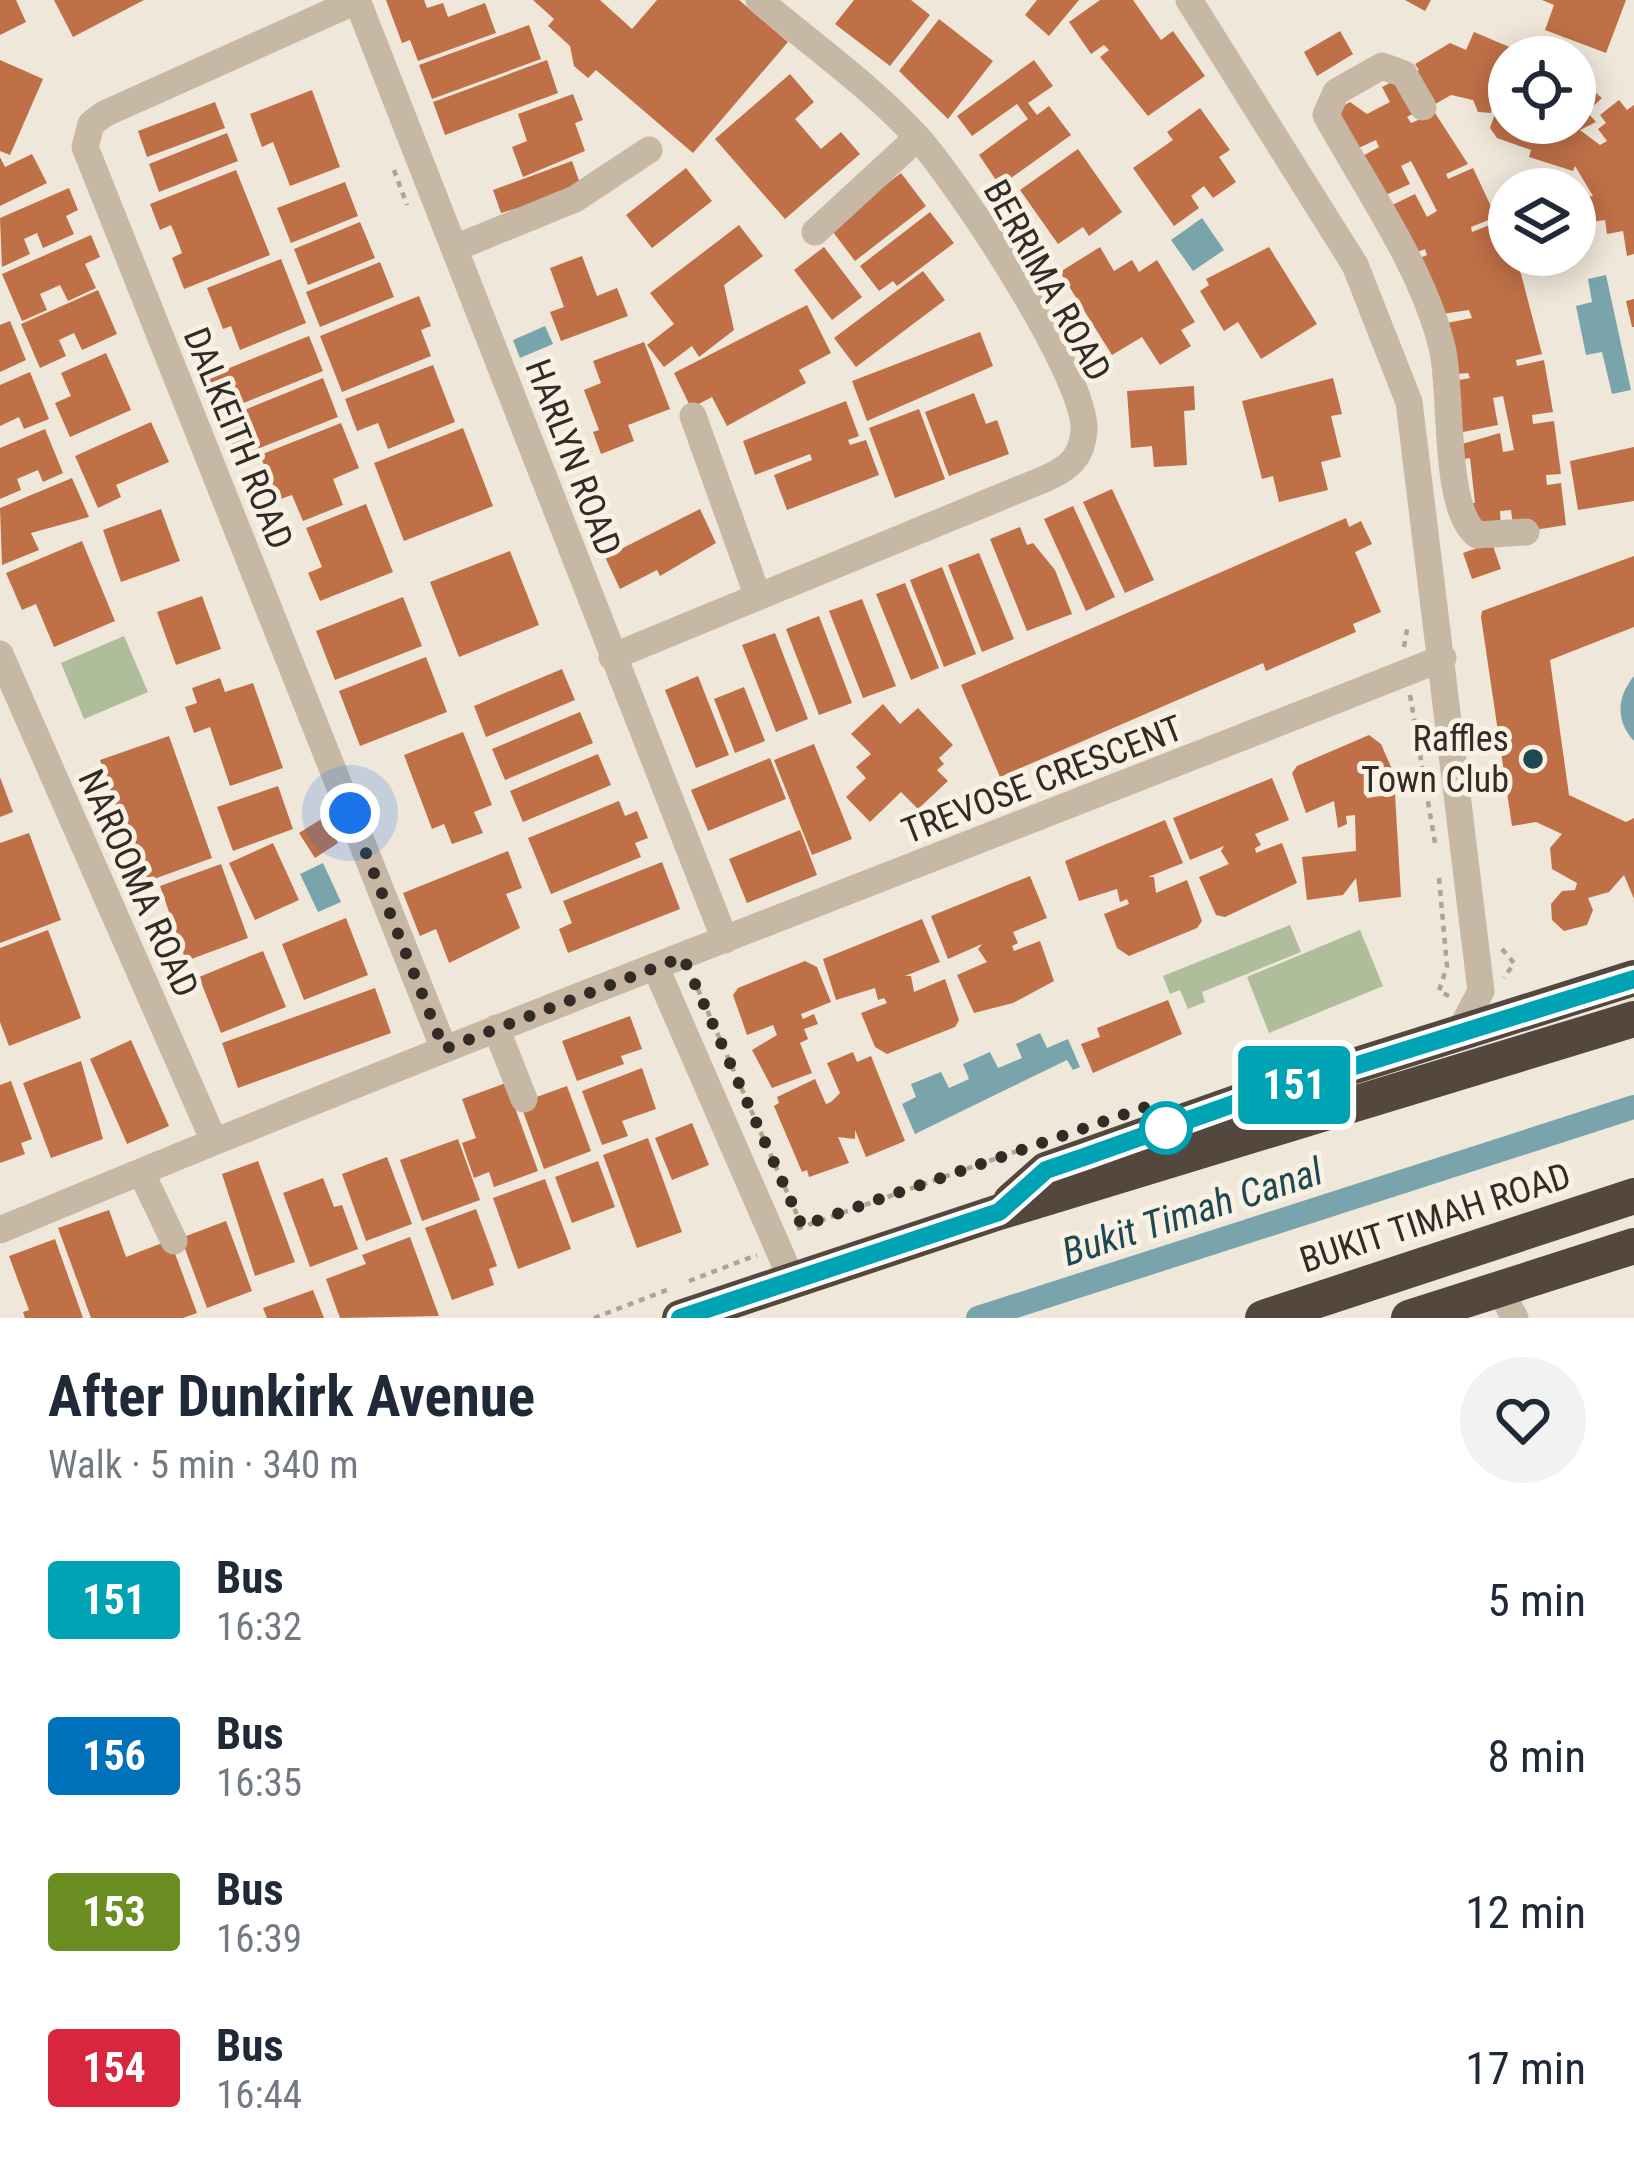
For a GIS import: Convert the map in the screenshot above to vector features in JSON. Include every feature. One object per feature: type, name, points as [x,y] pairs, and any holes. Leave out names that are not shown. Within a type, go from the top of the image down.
[{"type":"highway","points":[[999,1212],[1046,1170],[1236,1103],[1458,1035],[1492,1005],[1634,978]]},
{"type":"highway","points":[[680,1318],[999,1212],[1634,1019]]},
{"type":"highway","name":"BUKIT TIMAH ROAD","points":[[1263,1318],[1634,1196]]},
{"type":"highway","points":[[1408,1318],[1506,1304],[1634,1246]]},
{"type":"street","name":"HARLYN ROAD","points":[[357,0],[725,940]]},
{"type":"street","name":"DALKEITH ROAD","points":[[357,0],[104,114],[91,124],[85,147],[444,1049]]},
{"type":"street","name":"BERRIMA ROAD","points":[[612,657],[1047,478],[1067,468],[1081,451],[1085,426],[1064,370],[980,220],[917,138],[758,0]]},
{"type":"street","points":[[1190,0],[1355,265],[1394,355],[1419,457],[1492,1005]]},
{"type":"street","points":[[1423,107],[1404,74],[1382,66],[1336,92],[1326,115],[1423,297],[1442,347],[1460,512],[1477,535],[1526,532]]},
{"type":"street","points":[[815,232],[917,138]]},
{"type":"street","points":[[455,248],[575,199],[649,150]]},
{"type":"street","points":[[1379,316],[1423,297]]},
{"type":"street","points":[[1394,355],[1442,347]]},
{"type":"street","points":[[692,416],[758,597]]},
{"type":"street","name":"NAROOMA ROAD","points":[[0,654],[214,1141]]},
{"type":"street","name":"TREVOSE CRESCENT","points":[[0,1230],[496,1028],[1182,765],[1405,660],[1443,658]]},
{"type":"street","points":[[670,962],[791,1278]]},
{"type":"street","points":[[496,1028],[524,1099]]},
{"type":"street","points":[[141,1172],[174,1241]]},
{"type":"path","points":[[391,161],[415,224]]},
{"type":"path","points":[[1405,660],[1438,860],[1447,966],[1439,991]]},
{"type":"path","points":[[670,962],[802,1226]]},
{"type":"path","points":[[595,1318],[776,1243],[802,1226],[1044,1142]]},
{"type":"green space","points":[[124,636],[148,692],[84,719],[61,663]]},
{"type":"green space","points":[[1290,925],[1301,952],[1202,992],[1205,1002],[1188,1009],[1180,990],[1170,994],[1163,976]]},
{"type":"green space","points":[[1360,930],[1383,986],[1269,1033],[1247,977]]},
{"type":"water","points":[[1202,218],[1224,250],[1193,271],[1171,240]]},
{"type":"water","points":[[1606,275],[1631,390],[1612,394],[1602,352],[1586,355],[1576,306],[1592,302],[1588,279]]},
{"type":"water","points":[[545,326],[553,344],[520,358],[513,340]]},
{"type":"water","points":[[1634,676],[1634,741],[1620,708]]},
{"type":"water","points":[[323,863],[341,902],[318,912],[300,874]]},
{"type":"water","points":[[1040,1033],[1047,1048],[1068,1039],[1080,1067],[1073,1070],[1067,1060],[915,1134],[902,1104],[916,1097],[911,1084],[941,1072],[949,1088],[969,1079],[963,1064],[990,1052],[998,1068],[1022,1058],[1016,1044]]},
{"type":"building","points":[[0,0],[16,0],[26,22],[0,35]]},
{"type":"building","points":[[54,0],[144,0],[73,37]]},
{"type":"building","points":[[386,0],[424,0],[427,8],[443,3],[448,17],[485,3],[496,33],[418,61],[410,40],[402,43]]},
{"type":"building","points":[[533,0],[600,0],[632,29],[657,0],[739,0],[788,42],[693,153],[596,70],[588,78],[574,66],[570,46],[548,26],[554,19]]},
{"type":"building","points":[[854,0],[911,0],[930,15],[890,66],[835,24]]},
{"type":"building","points":[[1037,0],[1079,0],[1049,36],[1025,15]]},
{"type":"building","points":[[1100,0],[1133,0],[1161,40],[1173,31],[1205,76],[1148,116],[1100,57],[1109,50],[1104,45],[1091,54],[1069,22]]},
{"type":"building","points":[[1405,0],[1431,0],[1425,11]]},
{"type":"building","points":[[1542,0],[1626,0],[1606,53],[1596,49],[1596,36],[1561,36],[1545,30],[1554,5]]},
{"type":"building","points":[[939,19],[993,61],[948,119],[899,71]]},
{"type":"building","points":[[529,25],[541,59],[432,99],[419,65]]},
{"type":"building","points":[[1340,31],[1353,54],[1317,76],[1304,52]]},
{"type":"building","points":[[1474,32],[1488,38],[1488,113],[1478,112],[1473,100],[1451,95],[1430,107],[1411,75],[1419,70],[1415,64],[1450,43],[1466,50]]},
{"type":"building","points":[[0,60],[43,79],[10,155],[0,151]]},
{"type":"building","points":[[547,60],[558,93],[445,135],[433,102]]},
{"type":"building","points":[[1034,60],[1053,86],[1028,103],[1037,115],[1049,106],[1071,135],[1000,186],[979,155],[1028,119],[1017,104],[972,136],[957,116]]},
{"type":"building","points":[[790,74],[814,102],[795,119],[821,149],[841,132],[860,154],[785,219],[715,139]]},
{"type":"building","points":[[1400,78],[1418,111],[1407,117],[1411,123],[1435,113],[1468,164],[1446,174],[1448,179],[1473,168],[1488,200],[1488,220],[1471,227],[1472,232],[1488,226],[1488,276],[1522,276],[1542,354],[1516,360],[1517,366],[1544,360],[1553,412],[1532,415],[1533,424],[1554,421],[1561,474],[1546,475],[1547,485],[1561,483],[1566,525],[1534,530],[1513,525],[1511,510],[1500,511],[1501,528],[1480,529],[1471,503],[1475,503],[1470,458],[1464,459],[1462,444],[1500,433],[1503,452],[1514,450],[1503,396],[1493,398],[1498,425],[1458,433],[1448,382],[1470,378],[1468,373],[1447,375],[1437,325],[1472,318],[1469,310],[1435,315],[1410,262],[1427,255],[1425,249],[1407,256],[1384,209],[1415,194],[1427,217],[1437,211],[1411,161],[1401,166],[1410,184],[1379,198],[1359,158],[1379,147],[1376,140],[1352,151],[1331,113],[1350,102],[1367,114],[1390,102],[1382,87]]},
{"type":"building","points":[[312,90],[340,167],[290,186],[273,142],[262,147],[250,114]]},
{"type":"building","points":[[573,94],[583,120],[575,123],[585,151],[523,177],[512,147],[527,141],[518,114]]},
{"type":"building","points":[[1619,100],[1627,110],[1634,105],[1634,254],[1627,256],[1623,231],[1607,234],[1605,220],[1596,221],[1596,168],[1564,168],[1529,157],[1531,150],[1514,144],[1600,145],[1607,141],[1598,129],[1606,123],[1600,115]]},
{"type":"building","points":[[215,102],[225,128],[147,157],[138,131]]},
{"type":"building","points":[[1200,108],[1230,150],[1219,157],[1236,182],[1213,198],[1204,186],[1191,196],[1199,208],[1174,226],[1133,168],[1173,140],[1167,132]]},
{"type":"building","points":[[227,133],[238,161],[159,192],[149,164]]},
{"type":"building","points":[[1078,149],[1122,212],[1089,236],[1083,227],[1058,244],[1020,190]]},
{"type":"building","points":[[32,154],[47,183],[0,206],[0,157],[5,167]]},
{"type":"building","points":[[572,161],[582,189],[501,213],[493,190]]},
{"type":"building","points":[[686,168],[712,201],[652,248],[626,215]]},
{"type":"building","points":[[236,170],[270,255],[184,289],[172,258],[182,253],[178,242],[171,225],[160,230],[150,204]]},
{"type":"building","points":[[901,173],[926,206],[855,261],[830,228]]},
{"type":"building","points":[[345,182],[358,216],[291,243],[277,208]]},
{"type":"building","points":[[69,188],[78,210],[66,216],[74,234],[43,248],[37,233],[24,239],[30,254],[2,267],[0,218]]},
{"type":"building","points":[[930,212],[954,243],[897,286],[893,281],[879,291],[860,266]]},
{"type":"building","points":[[360,222],[375,258],[308,285],[294,249]]},
{"type":"building","points":[[739,225],[763,256],[724,285],[734,330],[699,357],[692,346],[664,367],[647,345],[674,324],[650,293]]},
{"type":"building","points":[[91,235],[100,257],[85,264],[96,288],[68,301],[60,285],[40,294],[47,310],[22,321],[2,274]]},
{"type":"building","points":[[824,247],[862,297],[832,320],[794,270]]},
{"type":"building","points":[[1100,247],[1114,271],[1132,260],[1139,272],[1157,260],[1195,322],[1181,330],[1191,346],[1160,365],[1142,337],[1112,355],[1060,272]]},
{"type":"building","points":[[1269,247],[1317,324],[1261,359],[1238,322],[1224,331],[1200,291],[1209,285],[1206,279]]},
{"type":"building","points":[[582,256],[597,296],[617,288],[628,316],[561,341],[550,312],[564,307],[550,268]]},
{"type":"building","points":[[281,259],[306,323],[240,350],[231,326],[223,329],[207,288]]},
{"type":"building","points":[[380,262],[394,297],[320,327],[306,292]]},
{"type":"building","points":[[923,271],[945,300],[856,367],[834,338]]},
{"type":"building","points":[[98,290],[117,334],[82,350],[74,333],[59,340],[66,356],[40,368],[21,324]]},
{"type":"building","points":[[419,296],[431,326],[421,330],[431,356],[342,392],[320,336]]},
{"type":"building","points":[[1634,299],[1634,327],[1632,327],[1626,301]]},
{"type":"building","points":[[807,305],[831,353],[799,370],[806,383],[727,426],[712,397],[691,408],[674,373]]},
{"type":"building","points":[[10,321],[26,360],[0,372],[0,325]]},
{"type":"building","points":[[980,332],[993,366],[867,421],[852,381]]},
{"type":"building","points":[[309,336],[323,371],[221,412],[207,377]]},
{"type":"building","points":[[644,342],[670,409],[628,425],[634,441],[601,454],[593,432],[599,430],[584,390],[601,383],[593,361]]},
{"type":"building","points":[[106,353],[131,410],[70,437],[55,403],[71,396],[61,373]]},
{"type":"building","points":[[433,365],[455,422],[388,449],[378,423],[357,431],[345,399]]},
{"type":"building","points":[[30,372],[49,419],[24,429],[19,417],[0,426],[0,385]]},
{"type":"building","points":[[323,378],[338,417],[237,457],[222,419]]},
{"type":"building","points":[[1333,378],[1342,414],[1331,416],[1341,457],[1321,462],[1328,490],[1279,502],[1273,476],[1262,479],[1242,401]]},
{"type":"building","points":[[1194,386],[1195,410],[1184,411],[1187,465],[1154,467],[1152,446],[1131,448],[1127,391]]},
{"type":"building","points":[[974,393],[986,424],[997,420],[1009,454],[949,476],[925,412]]},
{"type":"building","points":[[846,401],[859,436],[848,440],[850,445],[866,440],[879,475],[787,510],[774,475],[812,460],[810,454],[755,475],[743,441]]},
{"type":"building","points":[[919,409],[945,479],[895,498],[869,428]]},
{"type":"building","points":[[151,422],[169,462],[116,485],[121,497],[98,508],[75,456]]},
{"type":"building","points":[[341,423],[359,468],[333,479],[343,505],[303,521],[292,495],[278,500],[260,455]]},
{"type":"building","points":[[463,428],[493,506],[404,541],[374,463]]},
{"type":"building","points":[[45,429],[63,473],[43,482],[38,470],[17,479],[21,490],[0,499],[0,448]]},
{"type":"building","points":[[1634,447],[1634,501],[1578,510],[1570,461]]},
{"type":"building","points":[[72,478],[89,517],[31,533],[39,550],[2,565],[0,508]]},
{"type":"building","points":[[1112,489],[1154,580],[1125,593],[1083,502]]},
{"type":"building","points":[[366,504],[393,572],[320,601],[308,573],[322,567],[306,528]]},
{"type":"building","points":[[1073,506],[1115,597],[1086,611],[1044,519]]},
{"type":"building","points":[[161,509],[180,561],[121,582],[103,530]]},
{"type":"building","points":[[700,509],[716,543],[660,576],[657,570],[620,589],[605,557]]},
{"type":"building","points":[[1346,518],[1349,527],[1361,521],[1372,544],[1355,552],[1381,612],[1353,624],[1356,632],[1266,671],[1263,663],[1000,777],[961,685]]},
{"type":"building","points":[[1020,527],[1027,545],[1033,543],[1055,570],[1072,614],[1027,631],[990,539]]},
{"type":"building","points":[[82,541],[115,621],[54,647],[36,604],[22,610],[6,573]]},
{"type":"building","points":[[1492,543],[1501,569],[1472,579],[1463,553]]},
{"type":"building","points":[[510,551],[539,625],[459,657],[430,582]]},
{"type":"building","points":[[979,553],[1014,639],[982,652],[948,565]]},
{"type":"building","name":"Raffles Town Club","points":[[1634,556],[1634,627],[1550,660],[1569,795],[1626,822],[1634,818],[1634,899],[1624,875],[1609,892],[1588,898],[1593,910],[1587,925],[1564,931],[1552,920],[1551,904],[1562,891],[1575,890],[1577,883],[1552,869],[1550,848],[1562,834],[1536,822],[1512,826],[1482,611]]},
{"type":"building","points":[[942,567],[976,654],[944,667],[910,580]]},
{"type":"building","points":[[905,583],[939,668],[911,680],[876,594]]},
{"type":"building","points":[[202,596],[221,649],[176,665],[157,612]]},
{"type":"building","points":[[403,597],[422,646],[335,680],[316,631]]},
{"type":"building","points":[[862,599],[896,686],[863,698],[829,611]]},
{"type":"building","points":[[819,616],[852,703],[819,715],[786,629]]},
{"type":"building","points":[[775,633],[808,719],[776,732],[742,645]]},
{"type":"building","points":[[426,657],[447,712],[360,746],[339,691]]},
{"type":"building","points":[[562,669],[575,700],[486,737],[474,706]]},
{"type":"building","points":[[698,676],[729,755],[696,768],[665,690]]},
{"type":"building","points":[[220,678],[225,692],[253,683],[283,768],[230,786],[210,727],[194,733],[185,707],[197,703],[192,688]]},
{"type":"building","points":[[744,687],[765,741],[735,753],[714,699]]},
{"type":"building","points":[[883,704],[900,724],[918,708],[953,745],[939,758],[944,764],[937,770],[948,781],[918,809],[901,792],[870,822],[846,797],[866,778],[856,767],[871,754],[851,734]]},
{"type":"building","points":[[580,712],[593,743],[505,780],[492,749]]},
{"type":"building","points":[[463,732],[492,805],[474,812],[483,833],[452,844],[444,824],[432,829],[404,755]]},
{"type":"building","points":[[1369,735],[1381,744],[1395,776],[1364,789],[1367,798],[1395,794],[1401,897],[1359,902],[1356,878],[1343,895],[1307,900],[1302,857],[1356,851],[1355,815],[1346,816],[1347,824],[1338,828],[1334,801],[1306,813],[1292,773],[1297,766]]},
{"type":"building","points":[[169,736],[212,858],[143,883],[100,760]]},
{"type":"building","points":[[814,744],[852,839],[812,855],[774,760]]},
{"type":"building","points":[[598,754],[611,785],[523,822],[510,791]]},
{"type":"building","points":[[770,758],[786,799],[708,831],[691,790]]},
{"type":"building","points":[[0,777],[13,812],[0,817]]},
{"type":"building","points":[[1272,778],[1289,820],[1255,834],[1261,845],[1256,853],[1282,843],[1297,883],[1225,917],[1216,915],[1199,877],[1229,864],[1221,851],[1224,846],[1190,860],[1173,818]]},
{"type":"building","points":[[278,786],[293,829],[233,851],[217,807]]},
{"type":"building","points":[[619,801],[625,816],[637,811],[648,838],[635,843],[641,857],[551,894],[528,838]]},
{"type":"building","points":[[323,818],[338,843],[315,858],[299,833]]},
{"type":"building","points":[[1165,820],[1183,863],[1148,877],[1154,877],[1156,893],[1187,880],[1202,921],[1197,928],[1129,956],[1117,948],[1104,914],[1129,904],[1127,899],[1120,902],[1117,889],[1079,901],[1065,861]]},
{"type":"building","points":[[800,830],[817,875],[747,903],[729,859]]},
{"type":"building","points":[[29,833],[61,920],[0,943],[0,843]]},
{"type":"building","points":[[273,843],[299,900],[255,920],[229,863]]},
{"type":"building","points":[[508,851],[522,888],[506,894],[520,928],[449,963],[436,929],[420,936],[403,893]]},
{"type":"building","points":[[662,862],[680,909],[568,953],[559,929],[572,923],[563,901]]},
{"type":"building","points":[[221,864],[248,938],[186,961],[160,886]]},
{"type":"building","points":[[1030,876],[1047,918],[1013,932],[1018,943],[1012,946],[1014,951],[1040,941],[1054,981],[1013,1003],[974,1013],[957,975],[987,962],[978,949],[982,944],[948,959],[931,916]]},
{"type":"building","points":[[346,918],[368,975],[304,1000],[282,944]]},
{"type":"building","points":[[922,919],[940,962],[905,976],[911,976],[914,992],[945,979],[959,1020],[955,1027],[887,1054],[875,1047],[861,1013],[887,1003],[884,998],[878,1000],[875,988],[836,1000],[823,959]]},
{"type":"building","points":[[48,930],[81,1018],[9,1046],[0,1022],[0,948]]},
{"type":"building","points":[[263,951],[286,1007],[221,1033],[199,977]]},
{"type":"building","points":[[805,961],[817,967],[831,1002],[801,1014],[803,1019],[814,1014],[818,1024],[804,1029],[808,1039],[800,1043],[812,1073],[772,1088],[752,1050],[777,1035],[773,1025],[747,1035],[733,995],[738,988]]},
{"type":"building","points":[[375,988],[391,1033],[238,1088],[222,1043]]},
{"type":"building","points":[[1168,1000],[1182,1034],[1093,1073],[1081,1044],[1100,1037],[1097,1028]]},
{"type":"building","points":[[630,1016],[642,1049],[621,1056],[624,1064],[577,1081],[562,1041]]},
{"type":"building","points":[[131,1040],[169,1126],[127,1144],[90,1059]]},
{"type":"building","points":[[853,1052],[857,1062],[871,1056],[905,1141],[866,1157],[855,1130],[855,1139],[838,1137],[849,1163],[809,1177],[807,1170],[802,1172],[774,1106],[779,1103],[777,1097],[815,1079],[826,1104],[831,1102],[840,1093],[827,1063]]},
{"type":"building","points":[[81,1061],[103,1139],[51,1158],[23,1083]]},
{"type":"building","points":[[642,1068],[656,1109],[622,1121],[628,1136],[602,1145],[582,1091]]},
{"type":"building","points":[[11,1081],[32,1139],[21,1143],[25,1154],[0,1163],[0,1085]]},
{"type":"building","points":[[506,1083],[538,1171],[494,1187],[489,1172],[474,1178],[462,1143],[476,1138],[462,1099]]},
{"type":"building","points":[[567,1086],[591,1151],[544,1169],[520,1103]]},
{"type":"building","points":[[692,1123],[709,1165],[672,1180],[655,1138]]},
{"type":"building","points":[[648,1138],[682,1232],[637,1248],[603,1155]]},
{"type":"building","points":[[458,1139],[480,1200],[422,1221],[400,1160]]},
{"type":"building","points":[[387,1157],[412,1224],[366,1241],[342,1174]]},
{"type":"building","points":[[258,1161],[295,1262],[255,1276],[222,1174]]},
{"type":"building","points":[[598,1161],[615,1207],[572,1223],[555,1177]]},
{"type":"building","points":[[323,1178],[334,1207],[342,1205],[358,1249],[310,1267],[283,1193]]},
{"type":"building","points":[[545,1179],[571,1249],[518,1269],[493,1198]]},
{"type":"building","points":[[476,1209],[497,1266],[489,1269],[494,1285],[452,1300],[425,1228]]},
{"type":"building","points":[[109,1210],[126,1257],[170,1240],[197,1313],[183,1318],[91,1318],[58,1228]]},
{"type":"building","points":[[226,1221],[252,1291],[207,1308],[181,1238]]},
{"type":"building","points":[[410,1237],[439,1316],[340,1318],[326,1279],[366,1264],[362,1255]]},
{"type":"building","points":[[55,1239],[83,1318],[25,1318],[23,1312],[29,1310],[9,1256]]},
{"type":"building","points":[[313,1290],[324,1318],[267,1318],[263,1308]]},
{"type":"waterway","name":"Bukit Timah Canal","points":[[978,1318],[1634,1107]]},
{"type":"bus line","name":"151","points":[[680,1318],[999,1212],[1046,1170],[1236,1103],[1634,979]]},
{"type":"place","name":"Raffles Town Club","points":[[1533,759]]},
{"type":"route","points":[[350,813],[444,1049],[683,957],[802,1226],[1154,1104],[1166,1128]]}]
